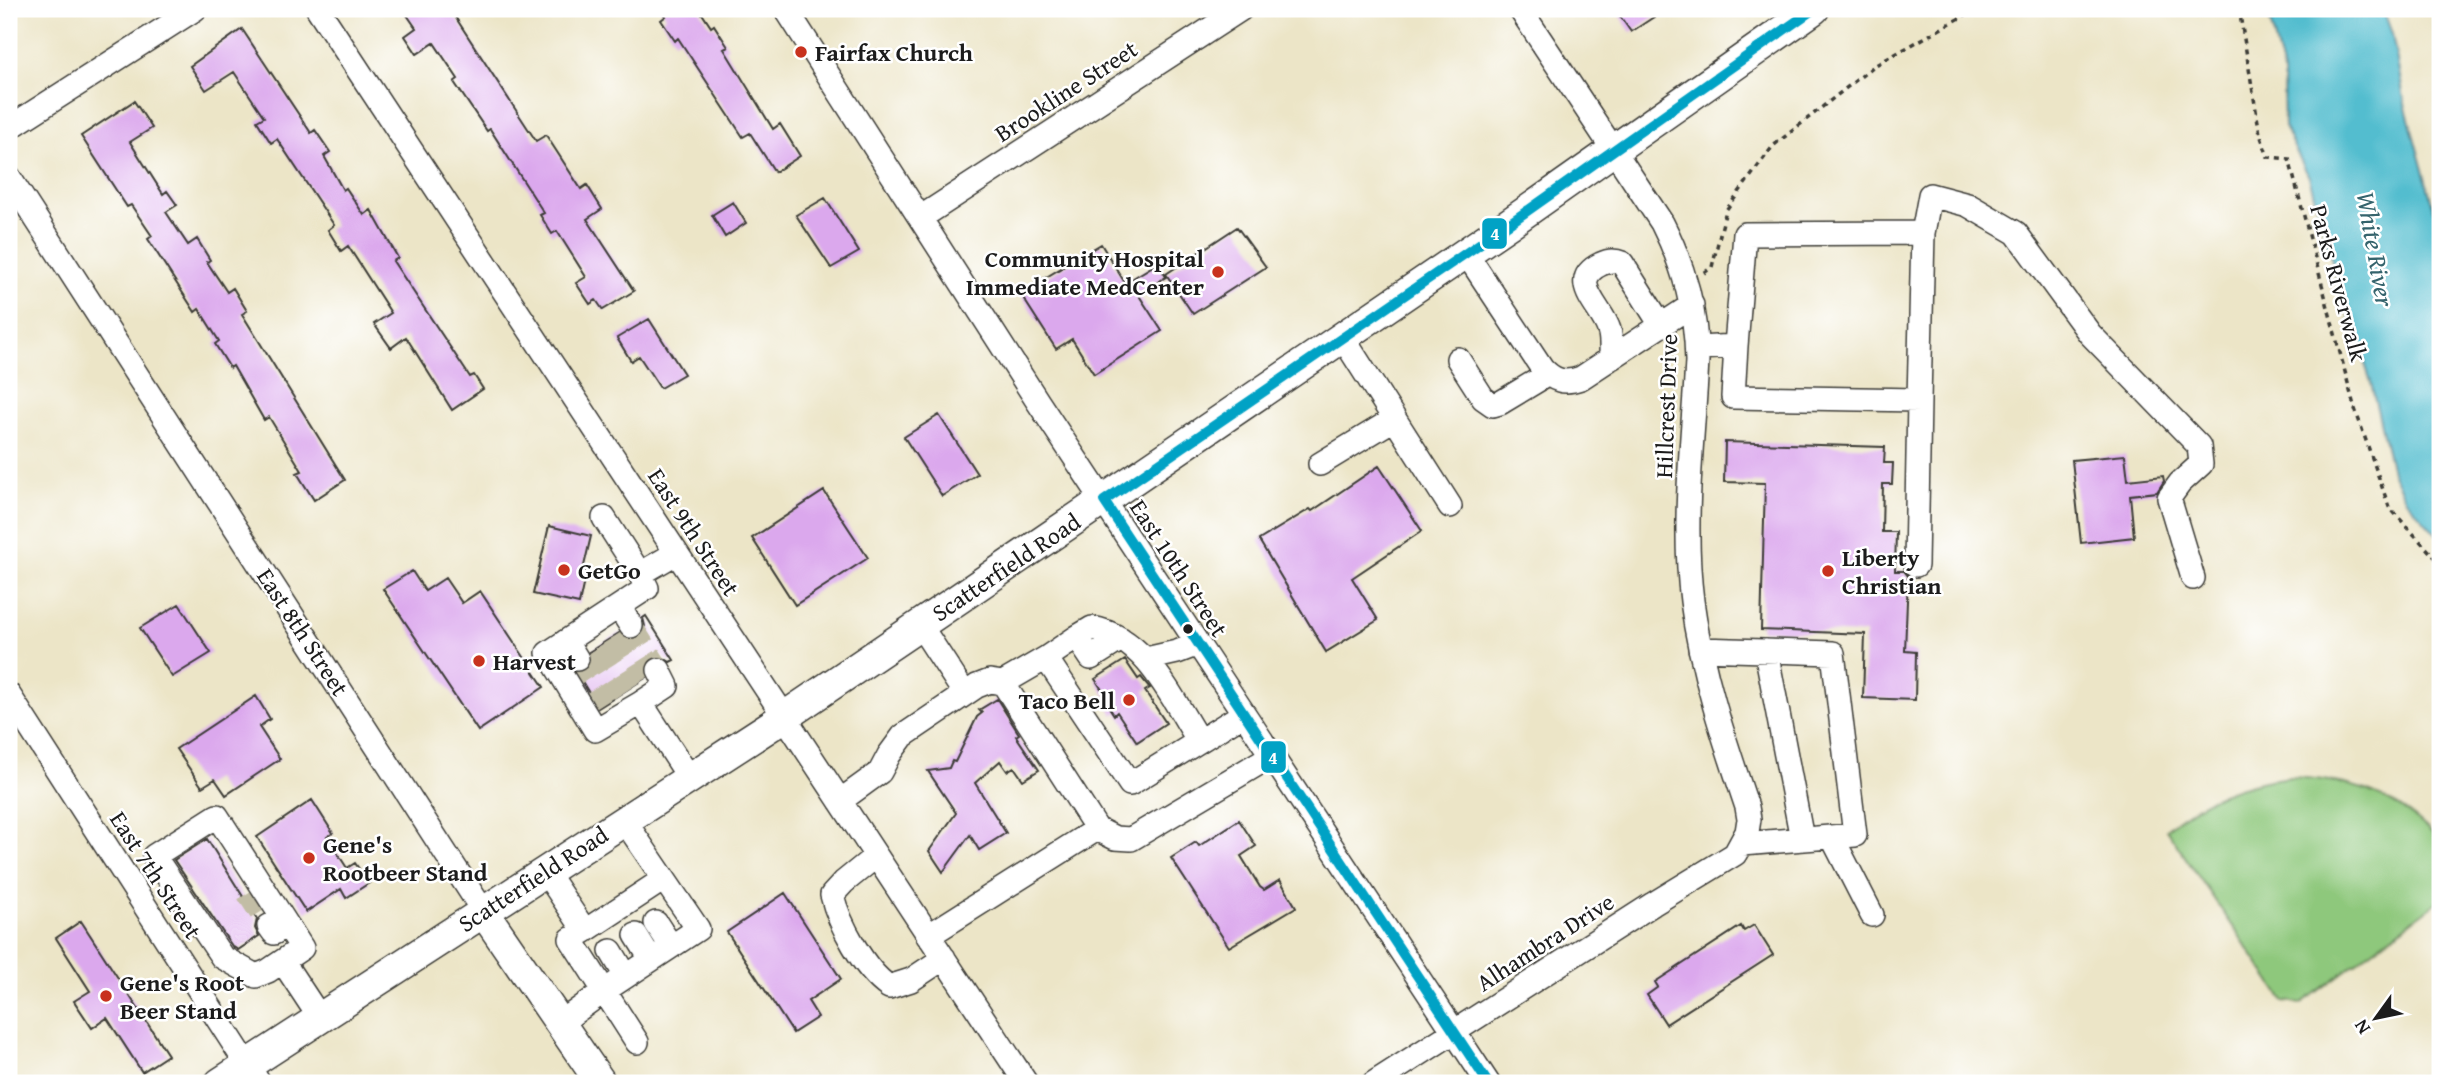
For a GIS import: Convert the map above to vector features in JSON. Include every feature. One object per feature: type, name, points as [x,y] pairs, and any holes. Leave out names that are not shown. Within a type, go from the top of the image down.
[{"type":"main road","name":"Scatterfield Road","points":[[220,1083],[253,1074],[320,1018],[785,717],[1343,338],[1814,9]]},
{"type":"main road","name":"East 8th Street","points":[[483,911],[601,1083]]},
{"type":"street","points":[[9,128],[194,9]]},
{"type":"street","name":"East 9th Street","points":[[318,9],[1026,1083]]},
{"type":"street","name":"East 10th Street","points":[[786,9],[1104,501],[1488,1083]]},
{"type":"street","name":"Brookline Street","points":[[920,218],[1241,9]]},
{"type":"street","name":"Hillcrest Drive","points":[[1520,9],[1662,223],[1678,254],[1689,295],[1697,348],[1688,547],[1691,598],[1715,711],[1747,807],[1749,819],[1742,844]]},
{"type":"street","name":"East 8th Street","points":[[9,177],[483,911]]},
{"type":"street","points":[[1916,565],[1923,233],[1930,195],[1968,205],[2015,233],[2090,334],[2199,446],[2201,464],[2180,483],[2169,498],[2193,578]]},
{"type":"street","points":[[1919,400],[1733,397],[1745,234],[1923,233]]},
{"type":"street","points":[[1466,253],[1548,374],[1562,382],[1581,378],[1661,325],[1689,295]]},
{"type":"street","points":[[1611,358],[1609,329],[1586,289],[1586,280],[1594,268],[1610,261],[1622,263],[1661,325]]},
{"type":"street","points":[[1343,338],[1450,506]]},
{"type":"street","points":[[1697,348],[1736,346]]},
{"type":"street","points":[[1458,359],[1483,398],[1493,405],[1548,374]]},
{"type":"street","points":[[1320,464],[1394,419]]},
{"type":"street","points":[[604,518],[647,588],[598,634],[548,653],[594,730],[631,695],[690,777]]},
{"type":"street","points":[[640,575],[676,553]]},
{"type":"street","points":[[920,625],[965,694]]},
{"type":"street","points":[[840,801],[880,772],[903,736],[965,694],[990,681],[1003,683],[1092,628],[1108,630],[1146,659],[1199,741]]},
{"type":"street","points":[[1146,659],[1198,644]]},
{"type":"street","points":[[1700,649],[1833,653],[1855,835],[1742,844]]},
{"type":"street","points":[[1766,651],[1802,839]]},
{"type":"street","points":[[1046,658],[1130,784],[1243,713]]},
{"type":"street","points":[[1003,683],[1097,829],[1115,838],[1131,839],[1271,756]]},
{"type":"street","name":"East 7th Street","points":[[9,695],[253,1074]]},
{"type":"street","points":[[125,875],[153,856],[218,816],[254,887],[278,925],[302,948],[256,976],[222,957],[153,856]]},
{"type":"street","points":[[560,1023],[698,929],[624,820]]},
{"type":"street","points":[[928,936],[1097,829]]},
{"type":"street","points":[[1832,837],[1872,915]]},
{"type":"street","name":"Alhambra Drive","points":[[1374,1083],[1735,854],[1742,844]]},
{"type":"street","points":[[876,856],[832,895],[836,911],[868,966],[878,980],[889,987],[911,980],[944,958]]},
{"type":"street","points":[[545,871],[592,928]]},
{"type":"street","points":[[636,1042],[571,939],[621,911],[664,879]]},
{"type":"street","points":[[656,923],[671,947]]},
{"type":"street","points":[[636,936],[651,959]]},
{"type":"street","points":[[611,951],[626,976]]},
{"type":"street","points":[[283,962],[320,1018]]},
{"type":"path","points":[[1689,295],[1712,267],[1726,210],[1773,146],[1874,66],[1976,9]]},
{"type":"path","name":"Parks Riverwalk","points":[[2239,9],[2260,134],[2268,157],[2289,159],[2354,406],[2389,507],[2440,563]]},
{"type":"green space","points":[[2291,777],[2335,782],[2373,793],[2407,812],[2440,841],[2440,900],[2302,1003],[2284,1001],[2166,829],[2194,808],[2224,793],[2240,787]]},
{"type":"water","name":"White River","points":[[2267,9],[2383,9],[2392,34],[2405,104],[2440,232],[2440,538],[2406,500],[2392,472],[2370,379],[2337,279],[2309,177],[2284,127],[2283,72]]},
{"type":"building","points":[[403,9],[450,9],[536,141],[546,135],[581,189],[587,185],[602,209],[587,219],[634,291],[603,310],[596,300],[590,304],[576,283],[586,277],[557,231],[552,234],[540,215],[544,213],[490,129],[487,131],[454,82],[458,79],[434,43],[417,54],[405,36],[416,28]]},
{"type":"building","points":[[661,9],[699,9],[711,27],[714,25],[728,47],[724,49],[773,129],[780,124],[800,156],[775,172],[750,133],[743,137],[678,38],[675,41],[661,20],[666,16]]},
{"type":"building","points":[[1615,9],[1666,9],[1631,32]]},
{"type":"building","points":[[242,29],[311,133],[315,130],[330,152],[324,156],[343,190],[346,188],[364,215],[371,210],[398,258],[393,261],[470,377],[474,375],[483,389],[452,410],[406,337],[391,348],[374,324],[391,313],[348,246],[341,251],[328,230],[334,225],[277,139],[271,143],[257,121],[264,117],[234,72],[206,90],[190,66]]},
{"type":"building","points":[[134,101],[152,128],[130,142],[163,194],[167,191],[177,205],[166,212],[188,245],[197,239],[210,260],[207,262],[227,292],[233,288],[247,311],[242,314],[345,480],[314,500],[297,473],[302,471],[269,417],[264,420],[233,366],[230,368],[215,344],[219,341],[199,309],[195,312],[148,239],[152,236],[131,205],[127,207],[81,136]]},
{"type":"building","points":[[825,198],[859,252],[831,268],[796,215]]},
{"type":"building","points":[[733,202],[746,223],[725,237],[712,215]]},
{"type":"building","name":"Community Hospital Immediate MedCenter","points":[[1237,227],[1266,267],[1193,314],[1166,274]]},
{"type":"building","points":[[1101,244],[1125,283],[1158,263],[1166,277],[1138,294],[1162,331],[1094,374],[1072,339],[1056,349],[1020,293]]},
{"type":"building","points":[[649,319],[684,374],[660,388],[639,356],[631,361],[617,338]]},
{"type":"building","points":[[939,415],[977,474],[942,496],[904,437]]},
{"type":"building","name":"Liberty Christian","points":[[1725,442],[1885,447],[1884,463],[1893,463],[1892,484],[1883,484],[1882,532],[1896,532],[1895,571],[1904,571],[1908,576],[1905,651],[1916,652],[1915,700],[1863,698],[1865,634],[1761,630],[1765,483],[1724,482]]},
{"type":"building","points":[[2125,455],[2128,480],[2163,476],[2164,481],[2157,492],[2130,495],[2134,537],[2081,543],[2072,460]]},
{"type":"building","points":[[1379,466],[1422,531],[1352,578],[1378,620],[1326,652],[1259,540],[1310,509],[1312,511]]},
{"type":"building","points":[[824,491],[868,558],[795,605],[752,538]]},
{"type":"building","points":[[549,526],[591,536],[579,604],[533,594]]},
{"type":"building","name":"Harvest","points":[[412,571],[425,591],[445,578],[462,603],[480,591],[544,687],[478,731],[383,589]]},
{"type":"building","points":[[179,604],[211,653],[172,677],[140,628]]},
{"type":"building","points":[[646,616],[674,660],[670,662],[661,656],[652,658],[645,668],[647,677],[598,708],[577,673],[589,666],[589,652],[619,633],[631,640],[639,637],[645,626],[643,618]]},
{"type":"building","name":"Taco Bell","points":[[1125,660],[1138,679],[1141,677],[1150,688],[1145,691],[1166,723],[1137,742],[1117,712],[1114,715],[1105,701],[1108,699],[1095,679]]},
{"type":"building","points":[[256,696],[270,719],[259,727],[280,759],[226,795],[215,779],[202,787],[176,749]]},
{"type":"building","points":[[997,699],[1019,734],[1016,736],[1039,770],[1023,780],[1014,767],[1007,771],[1000,761],[975,783],[1006,833],[979,850],[970,835],[943,872],[929,851],[956,813],[928,771],[949,768],[952,761],[955,762],[977,717],[982,713],[979,710]]},
{"type":"building","points":[[312,800],[333,833],[327,837],[347,868],[355,863],[369,883],[346,898],[341,889],[306,912],[257,837]]},
{"type":"building","points":[[1239,820],[1256,846],[1241,856],[1260,887],[1264,890],[1280,880],[1296,907],[1229,947],[1171,858],[1196,842],[1199,846]]},
{"type":"building","points":[[207,839],[257,919],[255,928],[259,936],[238,950],[232,946],[174,860]]},
{"type":"building","points":[[785,893],[841,979],[808,1001],[818,1017],[793,1033],[727,932]]},
{"type":"building","name":"Gene's Root Beer Stand","points":[[81,921],[168,1055],[142,1072],[107,1018],[92,1028],[74,1001],[90,991],[56,938]]},
{"type":"building","points":[[1754,925],[1773,955],[1666,1024],[1647,995],[1658,987],[1655,982],[1741,926],[1744,931]]},
{"type":"tunnel","points":[[631,626],[659,670]]},
{"type":"tunnel","points":[[612,638],[640,682]]},
{"type":"tunnel","points":[[595,649],[623,693]]},
{"type":"tunnel","points":[[577,659],[605,703]]},
{"type":"tunnel","points":[[248,893],[269,926]]},
{"type":"transit line","name":"4","points":[[1488,1083],[1104,501],[1510,223],[1814,9]]},
{"type":"place","name":"Fairfax Church","points":[[801,52]]},
{"type":"place","name":"Community Hospital Immediate MedCenter","points":[[1218,272]]},
{"type":"place","name":"GetGo","points":[[564,570]]},
{"type":"place","name":"Liberty Christian","points":[[1828,571]]},
{"type":"place","name":"Harvest","points":[[479,661]]},
{"type":"place","name":"Taco Bell","points":[[1129,700]]},
{"type":"place","name":"Gene's Rootbeer Stand","points":[[309,858]]},
{"type":"place","name":"Gene's Root Beer Stand","points":[[106,996]]}]
